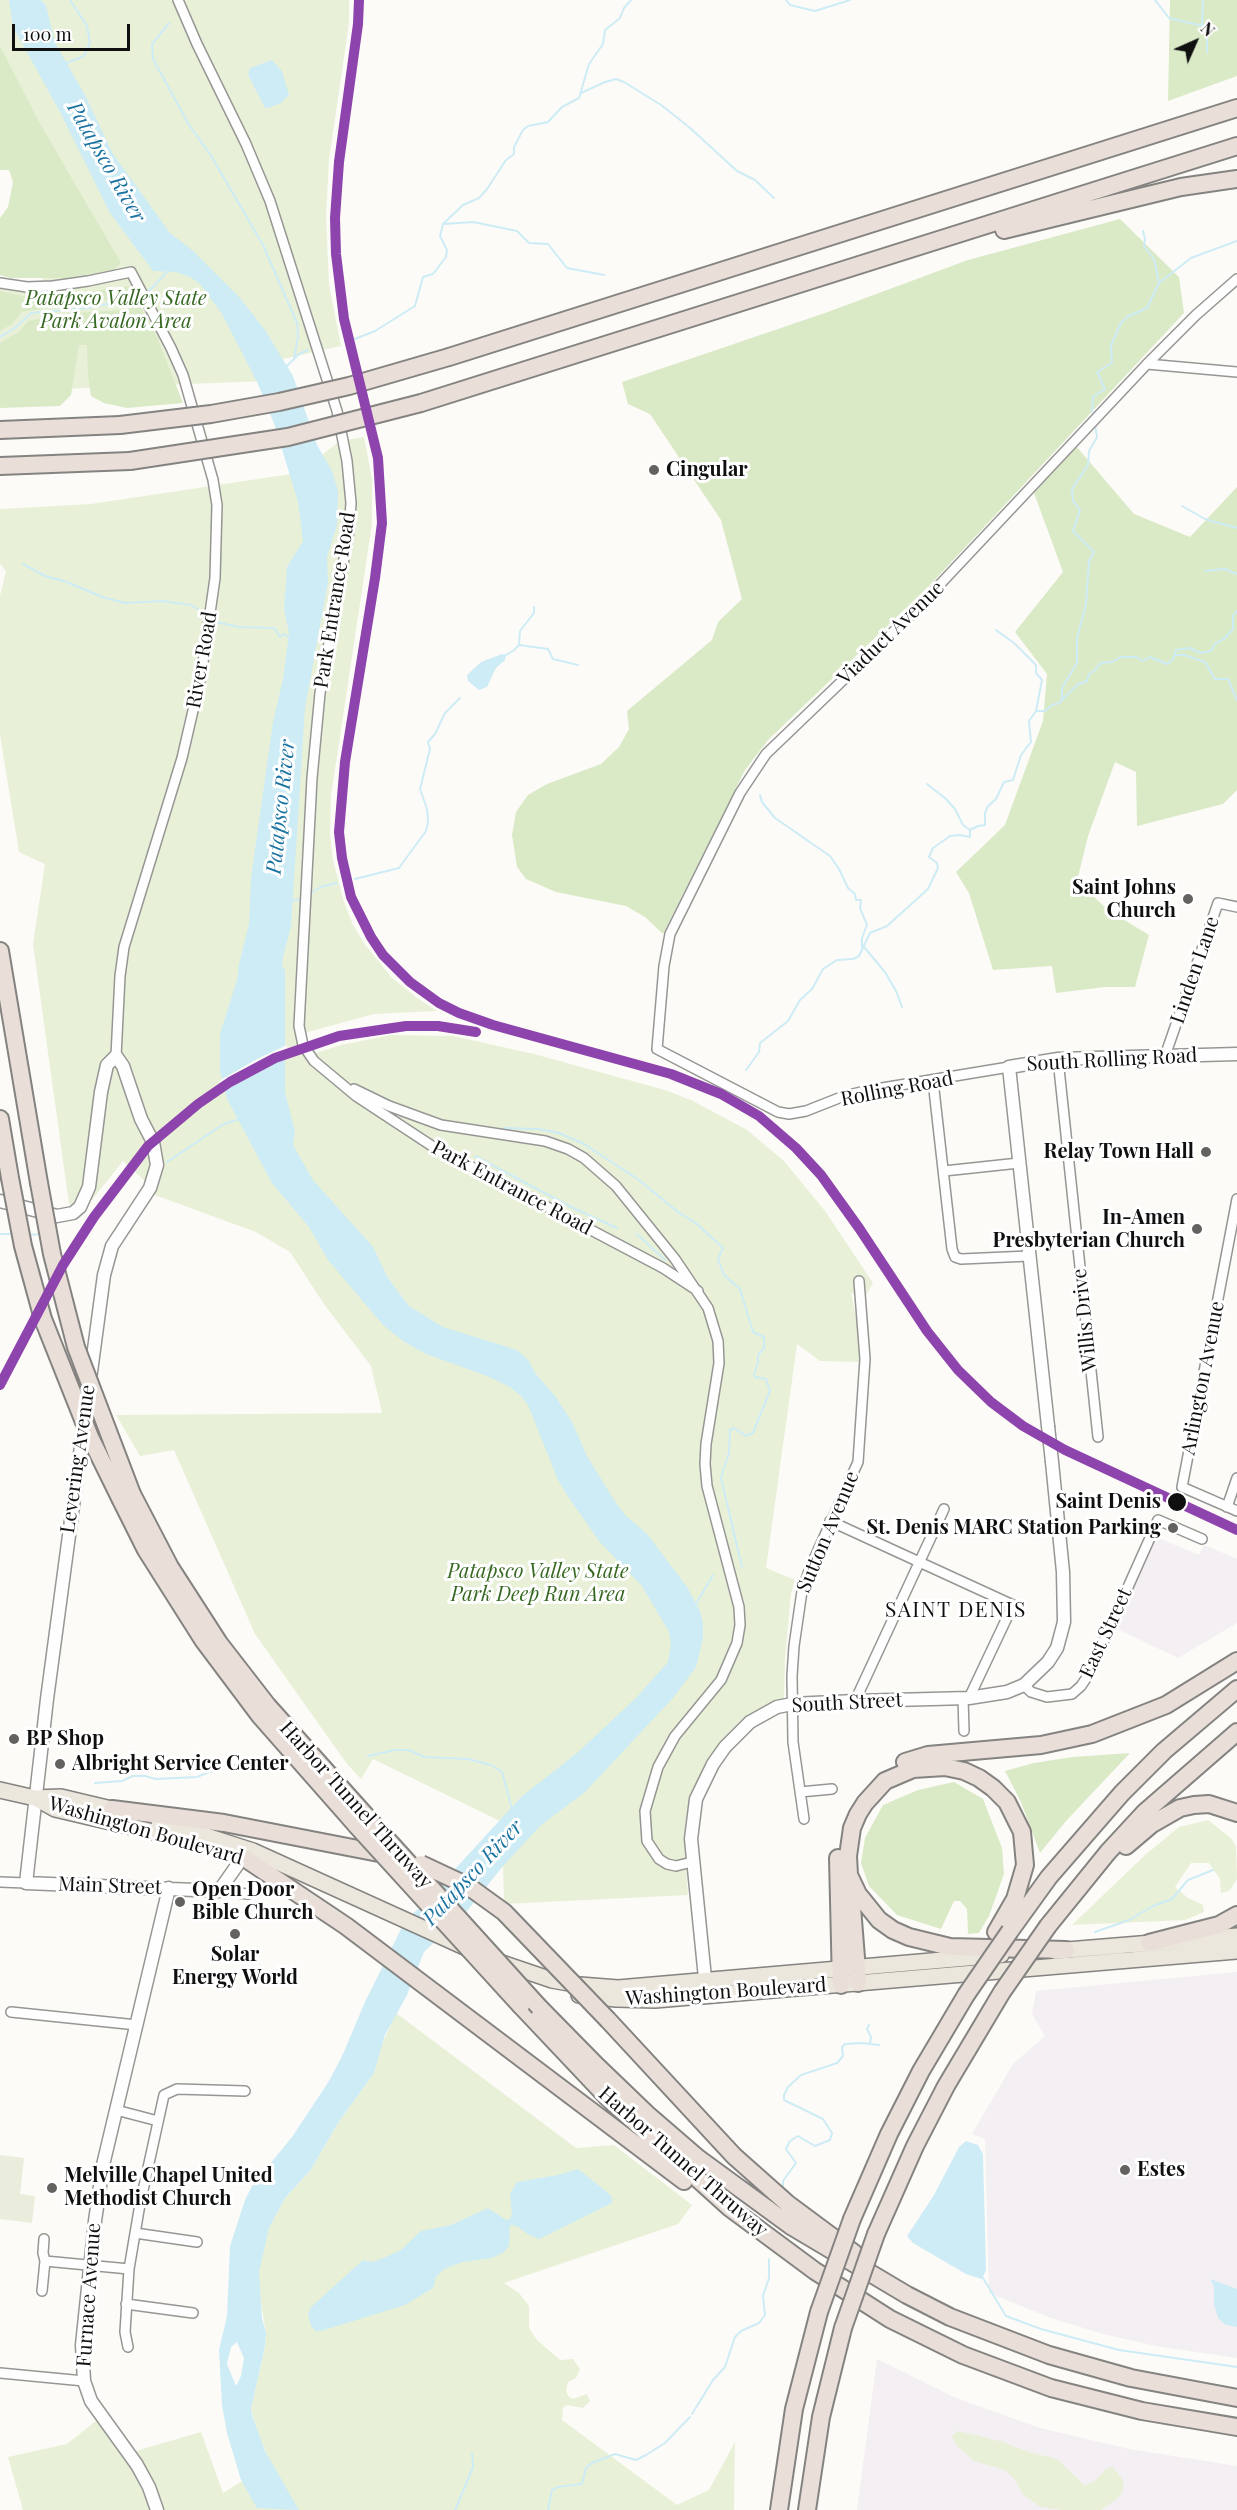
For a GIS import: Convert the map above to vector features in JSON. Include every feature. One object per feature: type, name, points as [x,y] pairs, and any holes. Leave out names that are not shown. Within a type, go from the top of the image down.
[{"type":"highway","points":[[1116,146],[1237,98]]},
{"type":"highway","points":[[0,430],[120,425],[212,414],[349,386],[449,357],[1237,108]]},
{"type":"highway","points":[[0,466],[130,461],[288,437],[421,403],[1237,146]]},
{"type":"highway","points":[[892,255],[1181,187],[1237,179]]},
{"type":"highway","name":"Harbor Tunnel Thruway","points":[[0,951],[52,1254],[76,1347],[126,1497],[146,1551],[203,1640],[260,1716],[356,1825],[606,2096],[695,2178],[754,2227],[875,2310],[937,2343],[992,2367],[1051,2388],[1113,2405],[1237,2427]]},
{"type":"highway","name":"Harbor Tunnel Thruway","points":[[0,1119],[23,1246],[44,1319],[90,1437],[126,1497],[219,1643],[267,1705],[539,2007],[647,2114],[698,2158],[827,2249],[907,2295],[995,2335],[1049,2355],[1131,2378],[1237,2398]]},
{"type":"highway","points":[[849,1976],[838,1868],[840,1839],[849,1811],[857,1798],[878,1776],[894,1766],[928,1755],[1041,1745],[1092,1734],[1166,1706],[1237,1661]]},
{"type":"highway","points":[[1003,1931],[1122,1793],[1164,1751],[1237,1689]]},
{"type":"highway","points":[[807,2510],[821,2417],[843,2328],[876,2234],[915,2146],[941,2096],[1002,1992],[1048,1926],[1108,1852],[1145,1812],[1237,1732]]},
{"type":"highway","points":[[779,2510],[794,2409],[819,2312],[852,2219],[889,2134],[921,2072],[1003,1931],[1021,1882],[1025,1865],[1022,1832],[1015,1816],[1000,1795],[979,1778],[963,1771],[929,1766],[913,1769],[885,1781],[865,1803],[852,1828],[848,1856],[849,1976]]},
{"type":"highway","points":[[1048,1926],[1121,1851],[1152,1824],[1167,1815],[1180,1808],[1202,1804],[1219,1806],[1237,1813]]},
{"type":"highway","points":[[112,1809],[224,1823],[396,1856],[422,1864],[459,1881],[504,1912],[734,2156],[788,2204],[829,2236],[887,2275],[995,2335]]},
{"type":"highway","points":[[243,1857],[320,1907],[373,1946],[726,2214],[754,2227]]},
{"type":"highway","points":[[849,1875],[868,1908],[893,1930],[909,1937],[950,1947],[1066,1950]]},
{"type":"highway","points":[[1149,1943],[1219,1925],[1237,1915]]},
{"type":"main road","name":"Washington Boulevard","points":[[0,1790],[34,1798],[55,1809],[154,1830],[243,1857],[390,1918]]},
{"type":"main road","name":"Washington Boulevard","points":[[34,1798],[60,1797],[112,1809],[176,1825],[245,1848],[485,1962],[549,1989],[583,1996],[655,2000],[706,1989],[849,1976],[1237,1951]]},
{"type":"main road","name":"Washington Boulevard","points":[[849,1976],[1066,1950],[1237,1936]]},
{"type":"street","name":"Park Entrance Road","points":[[178,0],[246,144],[270,201],[337,411],[347,461],[351,503],[349,531],[326,658],[315,742],[307,845],[300,1036],[308,1054],[331,1076],[382,1115],[432,1146],[663,1268],[698,1292]]},
{"type":"street","name":"River Road","points":[[0,283],[27,287],[53,286],[130,272],[171,348],[191,400],[213,480],[217,505],[215,578],[201,676],[190,726],[124,947],[120,976],[117,1056]]},
{"type":"street","name":"Viaduct Avenue","points":[[657,1049],[664,966],[670,934],[740,793],[753,772],[783,736],[914,612],[960,565],[1196,315],[1237,279]]},
{"type":"street","points":[[1148,364],[1237,372]]},
{"type":"street","name":"Linden Lane","points":[[1165,1056],[1218,903],[1237,907]]},
{"type":"street","name":"Rolling Road","points":[[657,1049],[762,1104],[789,1114],[806,1111],[843,1096],[1010,1067]]},
{"type":"street","name":"South Rolling Road","points":[[1024,1685],[1048,1662],[1057,1648],[1064,1622],[1063,1572],[1010,1067],[1058,1059],[1237,1054]]},
{"type":"street","points":[[0,1201],[57,1216],[73,1213],[81,1207],[89,1187],[101,1092],[108,1065],[117,1056]]},
{"type":"street","name":"Levering Avenue","points":[[26,1883],[34,1798],[104,1275],[112,1246],[150,1188],[157,1165],[153,1142],[141,1119],[123,1066],[117,1056]]},
{"type":"street","name":"Willis Drive","points":[[1058,1059],[1098,1437]]},
{"type":"street","name":"Park Entrance Road","points":[[331,1076],[389,1106],[441,1125],[544,1141],[568,1149],[584,1158],[616,1186],[675,1259],[708,1308],[714,1325],[719,1363],[706,1444],[707,1486],[739,1607],[740,1624],[737,1643],[722,1680],[675,1736],[658,1767],[645,1811],[648,1842],[659,1858],[667,1864],[676,1866],[692,1862]]},
{"type":"street","points":[[933,1081],[952,1249],[955,1257],[961,1259],[1029,1256]]},
{"type":"street","points":[[944,1172],[1019,1163]]},
{"type":"street","name":"Arlington Avenue","points":[[1227,1507],[1182,1487],[1237,1199]]},
{"type":"street","name":"Sutton Avenue","points":[[804,1819],[793,1742],[794,1646],[802,1591],[830,1521],[854,1474],[859,1450],[865,1359],[859,1281]]},
{"type":"street","points":[[1237,1478],[1227,1507],[1237,1511]]},
{"type":"street","points":[[855,1701],[944,1509]]},
{"type":"street","name":"East Street","points":[[1024,1685],[1031,1692],[1047,1696],[1072,1694],[1081,1686],[1089,1674],[1158,1520],[1202,1539]]},
{"type":"street","points":[[830,1521],[1013,1605],[966,1698],[964,1731]]},
{"type":"street","name":"South Street","points":[[706,1989],[692,1862],[691,1839],[696,1799],[713,1764],[725,1747],[750,1722],[777,1707],[792,1704],[966,1698],[1000,1694],[1024,1685]]},
{"type":"street","points":[[800,1792],[832,1789]]},
{"type":"street","points":[[219,1891],[243,1857]]},
{"type":"street","name":"Main Street","points":[[0,1882],[169,1888],[248,1894]]},
{"type":"street","name":"Furnace Avenue","points":[[157,2510],[149,2487],[137,2465],[96,2409],[84,2381],[82,2345],[98,2194],[169,1888]]},
{"type":"street","points":[[11,2012],[137,2025]]},
{"type":"street","points":[[128,2347],[125,2332],[129,2269],[164,2095],[177,2090],[245,2091]]},
{"type":"street","points":[[116,2110],[158,2121]]},
{"type":"street","points":[[135,2233],[197,2242]]},
{"type":"street","points":[[42,2291],[45,2261],[44,2239]]},
{"type":"street","points":[[45,2261],[129,2269]]},
{"type":"street","points":[[126,2304],[193,2313]]},
{"type":"street","points":[[0,2373],[84,2381]]},
{"type":"shaded area","points":[[1156,1537],[1199,1555],[1204,1545],[1237,1559],[1237,1623],[1178,1658],[1115,1628]]},
{"type":"shaded area","name":"Estes","points":[[1237,1972],[1237,2358],[1156,2346],[1103,2334],[1051,2318],[989,2293],[985,2139],[972,2134],[1013,2064],[1045,2036],[1032,2014],[1036,1991]]},
{"type":"shaded area","points":[[877,2359],[956,2398],[1040,2428],[1129,2449],[1237,2466],[1237,2510],[857,2510]]},
{"type":"green space","name":"Patapsco Valley State Park Avalon Area","points":[[0,0],[349,0],[349,23],[329,160],[326,217],[329,284],[341,346],[283,359],[265,381],[12,391],[0,385],[0,289],[40,294],[57,207],[0,159]]},
{"type":"green space","points":[[1170,0],[1237,0],[1237,76],[1168,101]]},
{"type":"green space","points":[[0,46],[39,122],[121,263],[113,270],[67,278],[10,278],[0,275],[0,218],[8,207],[13,182],[9,170],[0,170]]},
{"type":"green space","points":[[1120,219],[1179,277],[1184,313],[928,587],[768,740],[745,770],[663,934],[645,917],[626,906],[556,892],[526,879],[517,867],[512,835],[516,812],[528,795],[547,784],[601,764],[619,747],[629,729],[627,711],[712,640],[718,622],[742,599],[721,520],[650,414],[628,404],[622,382],[825,313],[968,260]]},
{"type":"green space","points":[[130,286],[134,294],[122,299],[73,303],[22,312],[12,324],[0,331],[0,291],[22,296],[61,295]]},
{"type":"green space","points":[[139,304],[157,337],[183,403],[127,408],[104,403],[91,396],[87,345],[79,345],[71,395],[60,406],[0,408],[0,343],[19,332],[28,321],[74,313],[125,310]]},
{"type":"green space","name":"Patapsco Valley State Park Deep Run Area","points":[[364,437],[372,479],[372,524],[331,796],[330,834],[333,860],[344,902],[353,925],[364,943],[391,977],[437,1011],[374,1014],[304,1033],[313,1054],[341,1045],[391,1035],[453,1036],[534,1054],[665,1090],[693,1101],[747,1130],[784,1161],[825,1211],[873,1283],[864,1299],[851,1293],[860,1337],[859,1362],[820,1361],[797,1344],[766,1568],[795,1580],[791,1593],[784,1699],[746,1718],[721,1743],[699,1777],[686,1818],[684,1841],[688,1895],[504,1904],[502,1822],[373,1759],[361,1779],[347,1764],[255,1634],[174,1450],[140,1456],[116,1415],[382,1413],[371,1366],[324,1304],[290,1252],[256,1232],[152,1194],[145,1181],[123,1161],[92,1200],[69,1204],[33,944],[45,864],[19,852],[0,735],[0,596],[6,571],[0,564],[0,509],[91,504],[298,473],[340,441]]},
{"type":"green space","points":[[1076,446],[1134,514],[1190,537],[1237,487],[1237,790],[1223,804],[1137,826],[1136,772],[1115,762],[1088,836],[1077,881],[1108,910],[1149,935],[1135,987],[1105,987],[1056,993],[1052,966],[993,970],[969,893],[956,872],[1005,825],[1043,721],[1047,674],[1015,632],[1063,572],[1034,493]]},
{"type":"green space","points":[[1130,1753],[1066,1821],[1040,1853],[1021,1802],[1005,1771],[1034,1763],[1073,1757]]},
{"type":"green space","points":[[954,1782],[983,1799],[1002,1848],[1004,1874],[989,1916],[979,1933],[968,1934],[967,1909],[960,1901],[954,1901],[941,1929],[897,1915],[869,1886],[861,1863],[865,1838],[883,1805],[918,1790]]},
{"type":"green space","points":[[1208,1820],[1231,1838],[1236,1846],[1237,1879],[1229,1891],[1221,1893],[1220,1879],[1209,1863],[1191,1863],[1175,1887],[1188,1898],[1203,1905],[1204,1912],[1185,1920],[1072,1925],[1144,1856],[1179,1827]]},
{"type":"green space","points":[[396,2013],[576,2148],[614,2145],[692,2205],[678,2224],[504,2283],[519,2293],[529,2306],[529,2328],[537,2340],[560,2360],[573,2359],[580,2369],[576,2378],[568,2382],[566,2391],[573,2399],[587,2394],[590,2401],[583,2408],[566,2405],[563,2408],[562,2420],[677,2505],[709,2490],[735,2442],[734,2510],[23,2510],[8,2457],[67,2444],[97,2420],[122,2455],[201,2432],[223,2493],[271,2463],[259,2437],[251,2409],[266,2333],[259,2292],[263,2247],[269,2228],[285,2198],[310,2171],[338,2123],[374,2073],[380,2049]]},
{"type":"green space","points":[[0,2155],[24,2158],[20,2194],[35,2196],[32,2223],[0,2219]]},
{"type":"green space","points":[[958,2431],[1057,2459],[1085,2486],[1095,2481],[1106,2469],[1113,2467],[1124,2482],[1123,2490],[1119,2497],[1101,2510],[1062,2510],[1041,2507],[1023,2495],[1015,2480],[1005,2470],[974,2461],[956,2445],[952,2436]]},
{"type":"water","name":"Patapsco River","points":[[9,0],[41,0],[46,5],[55,43],[85,95],[113,154],[170,233],[192,250],[239,297],[265,330],[293,376],[317,445],[332,471],[338,491],[337,525],[327,557],[328,582],[305,708],[291,926],[282,969],[285,968],[285,1092],[295,1132],[293,1145],[313,1180],[373,1247],[388,1278],[409,1306],[443,1327],[517,1350],[529,1361],[535,1373],[555,1396],[572,1422],[587,1456],[614,1500],[625,1515],[647,1534],[687,1587],[700,1611],[703,1624],[703,1638],[696,1667],[673,1698],[585,1792],[541,1825],[503,1866],[467,1911],[424,1952],[407,1995],[385,2035],[374,2073],[338,2123],[310,2171],[285,2198],[269,2228],[259,2272],[262,2318],[266,2333],[265,2346],[251,2409],[265,2451],[299,2510],[257,2508],[241,2480],[227,2433],[222,2405],[219,2350],[227,2316],[230,2246],[245,2200],[252,2186],[292,2137],[329,2081],[365,2002],[402,1927],[410,1916],[440,1890],[456,1868],[521,1797],[577,1753],[636,1698],[668,1662],[671,1645],[669,1632],[642,1586],[599,1541],[558,1480],[528,1405],[521,1396],[510,1387],[487,1376],[426,1354],[403,1341],[383,1325],[328,1260],[309,1227],[272,1183],[227,1099],[220,1071],[220,1034],[237,980],[249,924],[251,878],[273,722],[283,679],[289,633],[284,609],[287,567],[303,541],[298,502],[275,426],[258,384],[222,314],[200,284],[190,277],[176,272],[153,271],[110,213],[60,112],[13,27]],"holes":[[[237,2342],[244,2358],[241,2376],[236,2386],[227,2364],[231,2347]]]},
{"type":"water","points":[[272,60],[282,71],[289,95],[281,103],[265,108],[248,75],[250,68]]},
{"type":"water","points":[[502,654],[506,655],[505,660],[496,668],[487,687],[479,690],[468,681],[467,675],[481,662]]},
{"type":"water","points":[[966,2141],[978,2145],[983,2154],[986,2270],[982,2279],[966,2274],[913,2243],[907,2236],[934,2195],[959,2147]]},
{"type":"water","points":[[578,2169],[612,2197],[612,2203],[539,2239],[517,2226],[510,2225],[509,2246],[504,2252],[492,2258],[463,2262],[444,2269],[436,2277],[433,2288],[405,2305],[321,2331],[316,2331],[311,2326],[308,2314],[311,2307],[363,2260],[372,2262],[386,2257],[401,2250],[421,2231],[451,2225],[488,2208],[506,2220],[510,2219],[512,2214],[510,2194],[517,2182]]},
{"type":"water","points":[[1210,2279],[1237,2289],[1237,2327],[1226,2325],[1218,2318],[1214,2304],[1214,2287]]},
{"type":"pier","points":[[287,1045],[288,1056],[222,1092],[219,1081]]},
{"type":"waterway","points":[[65,64],[84,56],[90,43],[87,26],[70,0]]},
{"type":"waterway","points":[[355,339],[375,331],[415,306],[423,277],[433,274],[446,257],[447,250],[440,236],[443,224],[463,205],[479,198],[487,189],[506,160],[514,154],[514,147],[523,130],[528,126],[548,122],[562,107],[579,98],[589,64],[603,44],[605,30],[620,18],[624,8],[631,0]]},
{"type":"waterway","points":[[786,0],[790,5],[815,11],[850,0]]},
{"type":"waterway","points":[[1155,0],[1169,18],[1203,26]]},
{"type":"waterway","points":[[1203,0],[1202,22],[1207,36],[1207,52]]},
{"type":"waterway","points":[[169,23],[152,44],[153,59],[189,125],[210,154],[263,245],[297,323],[298,337],[294,359]]},
{"type":"waterway","points":[[581,93],[616,79],[624,82],[661,105],[737,171],[755,180],[774,198]]},
{"type":"waterway","points":[[443,224],[473,222],[517,231],[529,243],[548,244],[567,268],[604,275]]},
{"type":"waterway","points":[[1143,231],[1144,246],[1154,259],[1159,283]]},
{"type":"waterway","points":[[1092,412],[1093,397],[1105,389],[1097,372],[1112,363],[1111,345],[1121,323],[1127,317],[1147,308],[1159,283],[1191,258],[1237,241]]},
{"type":"waterway","points":[[146,294],[167,272]]},
{"type":"waterway","points":[[0,337],[15,328],[31,313],[87,308],[140,297]]},
{"type":"waterway","points":[[285,368],[299,354],[308,350]]},
{"type":"waterway","points":[[1062,699],[1062,688],[1077,663],[1077,638],[1086,604],[1089,561],[1094,552],[1073,531],[1080,510],[1073,501],[1072,489],[1088,465],[1089,451],[1097,437],[1095,424]]},
{"type":"waterway","points":[[1182,506],[1205,519],[1237,528]]},
{"type":"waterway","points":[[23,564],[45,576],[67,582],[102,597],[125,603],[162,601],[191,605],[203,612]]},
{"type":"waterway","points":[[1205,571],[1225,569],[1237,574]]},
{"type":"waterway","points":[[506,655],[519,645],[520,631],[534,613],[534,607]]},
{"type":"waterway","points":[[1036,711],[1045,711],[1059,703],[1077,685],[1087,681],[1089,674],[1101,663],[1112,662],[1121,657],[1136,657],[1143,661],[1150,657],[1167,664],[1173,659],[1176,650],[1190,648],[1200,653],[1211,651],[1215,644],[1233,629],[1233,616],[1237,611]]},
{"type":"waterway","points":[[216,622],[239,627],[271,628],[275,629],[280,637],[284,634],[290,638]]},
{"type":"waterway","points":[[746,1070],[759,1052],[760,1043],[788,1021],[800,1000],[812,989],[823,969],[837,960],[853,959],[859,956],[870,933],[887,926],[928,889],[938,868],[937,863],[929,857],[933,848],[950,836],[970,837],[970,830],[985,825],[985,813],[988,806],[996,799],[1004,782],[1013,780],[1021,755],[1031,742],[1029,721],[1036,711],[1042,680],[1036,673],[1036,665],[1014,643],[996,630]]},
{"type":"waterway","points":[[519,645],[548,649],[553,659],[578,665]]},
{"type":"waterway","points":[[1176,655],[1184,655],[1205,662],[1215,679],[1228,679],[1237,700]]},
{"type":"waterway","points":[[355,879],[399,868],[426,831],[427,809],[420,789],[430,749],[428,742],[435,734],[445,713],[460,698]]},
{"type":"waterway","points":[[927,784],[946,799],[955,809],[963,825],[970,830]]},
{"type":"waterway","points":[[760,795],[762,802],[775,818],[830,856],[848,888],[855,894],[856,900],[861,900],[860,908],[867,925],[862,938],[862,949]]},
{"type":"waterway","points":[[309,894],[321,887],[337,883]]},
{"type":"waterway","points":[[290,902],[299,899]]},
{"type":"waterway","points":[[864,947],[885,972],[902,1007]]},
{"type":"waterway","points":[[167,1162],[222,1125],[239,1119]]},
{"type":"waterway","points":[[505,1128],[538,1129],[559,1133],[584,1144],[639,1180],[678,1212],[697,1224],[723,1248],[718,1259],[724,1275],[740,1289],[753,1332],[764,1337],[764,1348],[758,1355],[754,1374],[755,1377],[766,1379],[770,1391],[753,1433],[746,1436],[734,1428],[730,1430],[729,1453],[721,1478],[742,1567]]},
{"type":"waterway","points":[[475,1156],[569,1206],[617,1228]]},
{"type":"waterway","points":[[0,1234],[15,1234]]},
{"type":"waterway","points":[[27,1235],[42,1234]]},
{"type":"waterway","points":[[637,1234],[665,1260]]},
{"type":"waterway","points":[[696,1604],[713,1575]]},
{"type":"waterway","points":[[368,1756],[395,1750],[409,1750],[424,1757],[468,1759],[491,1765],[502,1772],[512,1809]]},
{"type":"waterway","points":[[95,1783],[122,1781],[133,1776],[156,1779],[197,1777],[226,1765],[245,1765]]},
{"type":"waterway","points":[[1095,1932],[1129,1920],[1153,1906],[1172,1899],[1188,1880],[1213,1870]]},
{"type":"waterway","points":[[869,2025],[867,2029],[871,2037],[870,2043]]},
{"type":"waterway","points":[[783,2190],[783,2181],[796,2163],[786,2149],[790,2141],[798,2136],[815,2146],[830,2140],[832,2133],[823,2119],[784,2100],[788,2087],[801,2075],[837,2063],[843,2056],[842,2047],[845,2044],[879,2045]]},
{"type":"waterway","points":[[692,2414],[713,2380],[725,2367],[735,2337],[741,2331],[759,2323],[765,2315],[763,2296],[769,2278],[769,2259]]},
{"type":"waterway","points":[[983,2278],[1006,2316],[1041,2329],[1119,2350],[1237,2367]]},
{"type":"waterway","points":[[548,2510],[552,2490],[582,2484],[586,2468],[592,2463],[615,2454],[636,2460],[665,2443],[690,2417]]},
{"type":"waterway","points":[[455,2510],[473,2467],[472,2453]]},
{"type":"railway","points":[[359,0],[358,24],[339,162],[335,218],[336,254],[344,319],[378,458],[382,523],[345,762],[339,832],[351,897],[371,937],[383,955],[410,982],[439,1003],[459,1013],[493,1025],[671,1074],[721,1094],[759,1116],[796,1148],[821,1175],[927,1331],[958,1370],[991,1402],[1023,1426],[1065,1450],[1237,1530]]},
{"type":"transit line","points":[[359,0],[358,24],[339,162],[335,218],[336,254],[344,319],[378,458],[382,523],[345,762],[339,832],[351,897],[371,937],[383,955],[410,982],[439,1003],[459,1013],[493,1025],[671,1074],[721,1094],[759,1116],[796,1148],[821,1175],[927,1331],[958,1370],[991,1402],[1023,1426],[1065,1450],[1237,1530]]},
{"type":"transit line","points":[[0,1385],[63,1265],[94,1217],[148,1146],[198,1104],[230,1082],[275,1058],[339,1036],[406,1026],[438,1026],[476,1032]]},
{"type":"place","name":"Cingular","points":[[654,470]]},
{"type":"place","name":"Saint Johns Church","points":[[1188,899]]},
{"type":"place","name":"Relay Town Hall","points":[[1206,1152]]},
{"type":"place","name":"In-Amen Presbyterian Church","points":[[1197,1229]]},
{"type":"place","name":"Saint Denis","points":[[1177,1502]]},
{"type":"place","name":"St. Denis MARC Station Parking","points":[[1173,1528]]},
{"type":"place","name":"BP Shop","points":[[14,1739]]},
{"type":"place","name":"Albright Service Center","points":[[60,1764]]},
{"type":"place","name":"Open Door Bible Church","points":[[180,1902]]},
{"type":"place","name":"Solar Energy World","points":[[235,1934]]},
{"type":"place","name":"Estes","points":[[1125,2170]]},
{"type":"place","name":"Melville Chapel United Methodist Church","points":[[52,2188]]},
{"type":"district","name":"SAINT DENIS","points":[[956,1610]]}]
